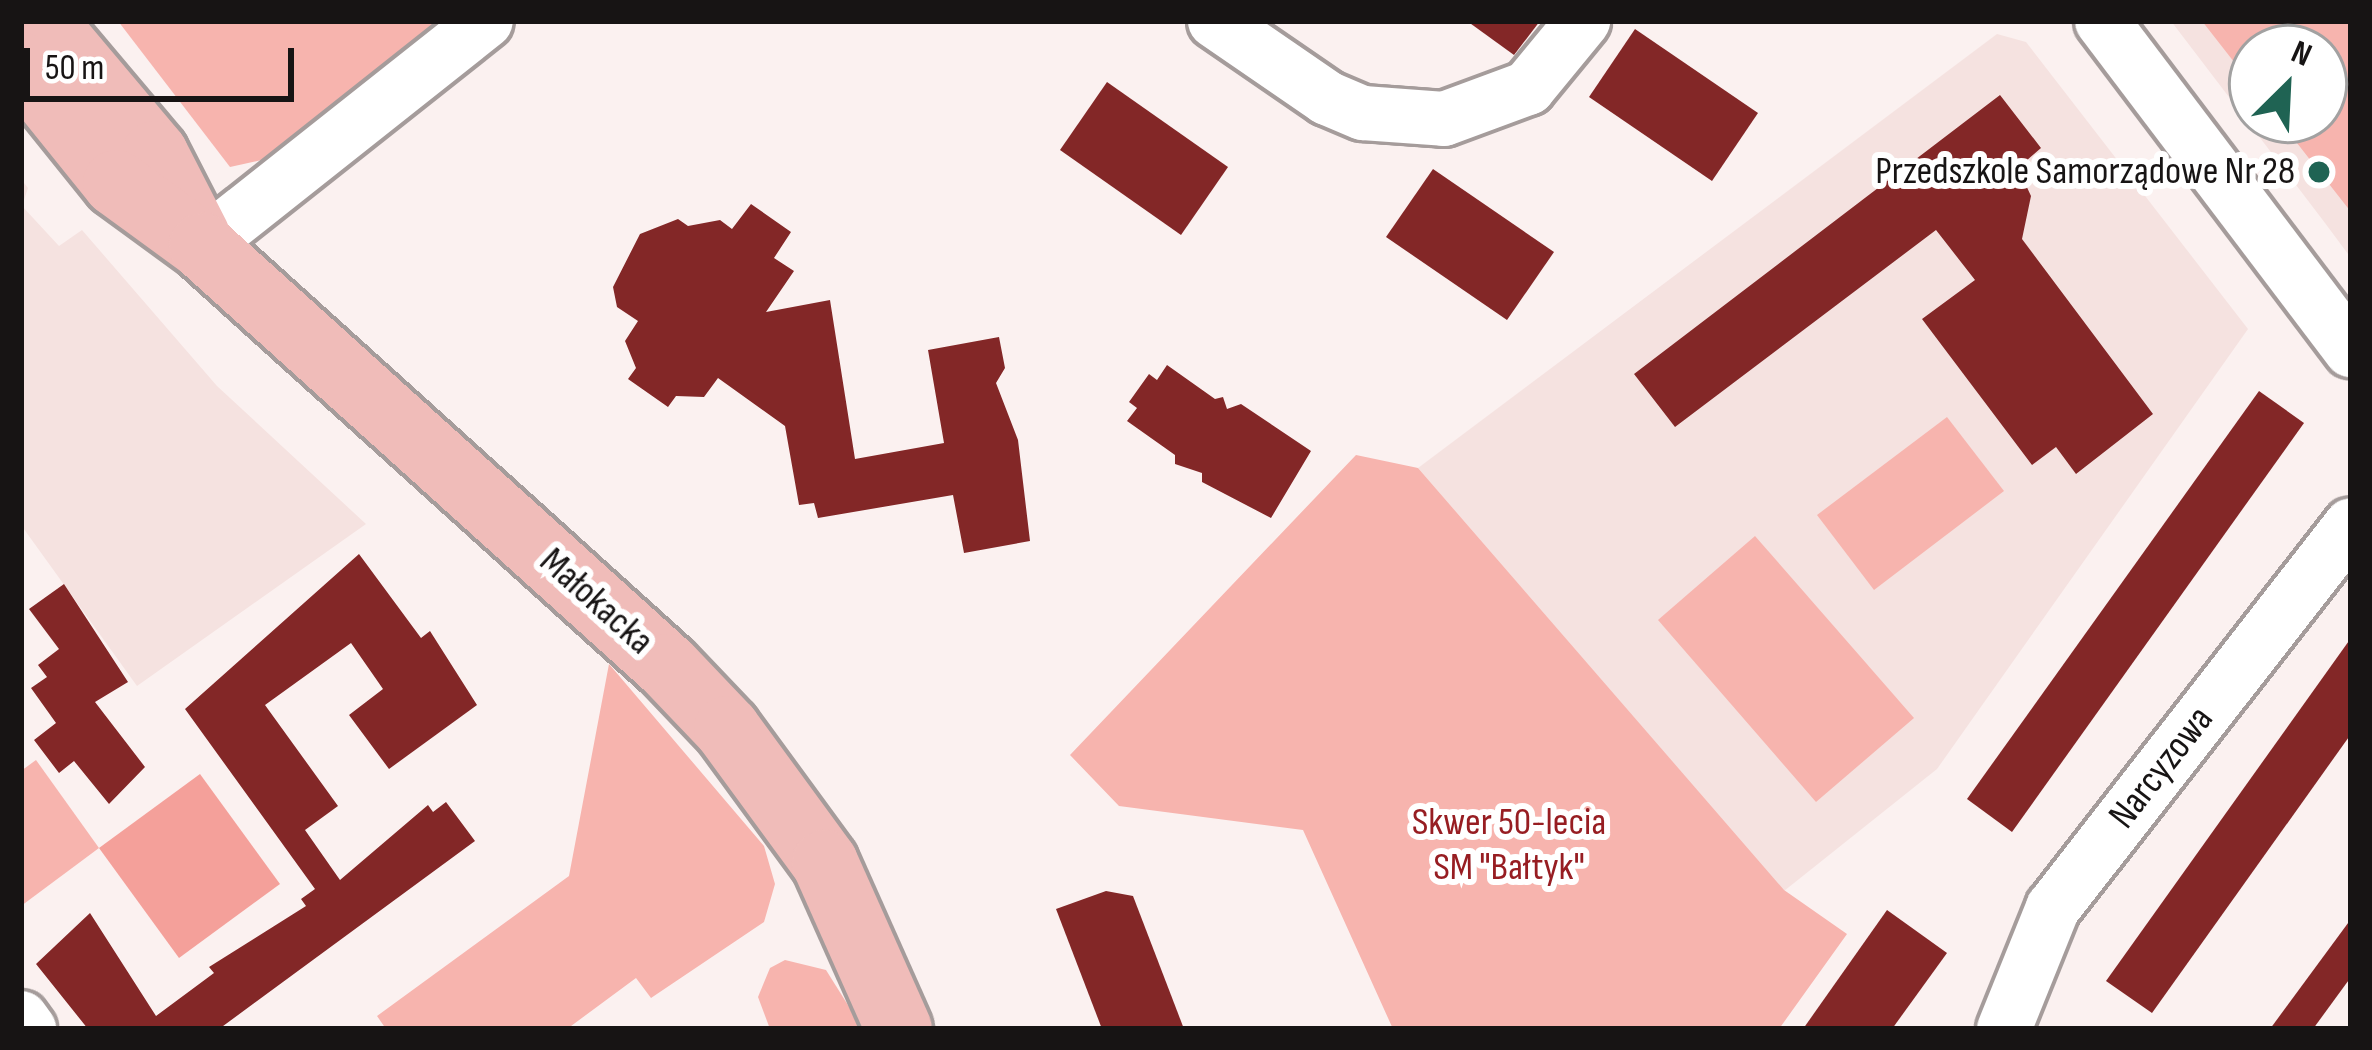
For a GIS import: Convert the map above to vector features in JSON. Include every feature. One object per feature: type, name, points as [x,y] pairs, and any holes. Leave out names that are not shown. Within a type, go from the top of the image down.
[{"type":"main road","name":"Małokacka","points":[[43,21],[155,154],[202,246]]},
{"type":"main road","name":"Małokacka","points":[[21,65],[116,183],[202,246],[668,667],[727,729],[825,863],[899,1029]]},
{"type":"street","points":[[202,246],[486,21]]},
{"type":"street","points":[[1215,21],[1363,113],[1444,119],[1528,88],[1583,21]]},
{"type":"street","points":[[2102,21],[2351,350]]},
{"type":"street","name":"Narcyzowa","points":[[2004,1029],[2053,908],[2351,525]]},
{"type":"street","points":[[21,1018],[29,1029]]},
{"type":"shaded area","points":[[2171,21],[2351,21],[2351,258],[2264,144],[2348,144],[2348,24],[2228,24],[2228,96]]},
{"type":"shaded area","points":[[1997,34],[2026,42],[2248,329],[1937,769],[1784,891],[1418,468]]},
{"type":"shaded area","points":[[21,179],[28,188],[22,206],[59,246],[82,230],[217,386],[366,524],[137,686],[21,525]]},
{"type":"shaded area","points":[[200,774],[280,884],[179,958],[99,848]]},
{"type":"green space","points":[[118,21],[439,21],[266,159],[230,167]]},
{"type":"green space","points":[[2202,21],[2351,21],[2351,212],[2298,144],[2348,144],[2348,24],[2228,24],[2228,54]]},
{"type":"green space","points":[[1947,417],[2004,491],[1874,590],[1817,515]]},
{"type":"green space","name":"Skwer 50-lecia SM \"Bałtyk\"","points":[[1356,455],[1418,468],[1784,890],[1847,934],[1779,1029],[1393,1029],[1303,830],[1119,806],[1070,755]]},
{"type":"green space","points":[[1755,536],[1914,718],[1816,802],[1658,620]]},
{"type":"green space","points":[[609,664],[764,846],[775,884],[764,922],[651,998],[636,978],[567,1029],[386,1029],[377,1016],[569,876]]},
{"type":"green space","points":[[36,760],[99,848],[21,906],[21,771]]},
{"type":"green space","points":[[785,960],[826,970],[863,1029],[770,1029],[758,997],[770,968]]},
{"type":"building","points":[[1467,21],[1540,21],[1514,55]]},
{"type":"building","points":[[1635,29],[1758,113],[1712,181],[1589,97]]},
{"type":"building","points":[[1107,82],[1228,167],[1181,235],[1060,150]]},
{"type":"building","points":[[2000,95],[2041,148],[2018,168],[2031,196],[2022,239],[2153,414],[2076,474],[2056,447],[2032,465],[1922,319],[1975,280],[1936,230],[1675,427],[1634,374]]},
{"type":"building","points":[[1433,169],[1554,252],[1507,320],[1386,237]]},
{"type":"building","points":[[751,204],[791,232],[774,258],[794,271],[766,312],[830,300],[855,459],[944,443],[928,350],[999,337],[1005,368],[996,383],[1018,440],[1030,541],[964,553],[953,495],[818,518],[814,503],[799,505],[785,426],[718,378],[704,397],[676,396],[668,407],[628,379],[636,368],[625,341],[638,321],[617,307],[613,287],[640,234],[678,219],[688,226],[720,220],[732,229]]},
{"type":"building","points":[[1167,365],[1215,399],[1223,397],[1227,409],[1241,404],[1311,451],[1271,518],[1202,482],[1202,473],[1175,464],[1175,455],[1127,421],[1137,408],[1129,402],[1149,374],[1157,380]]},
{"type":"building","points":[[2259,391],[2304,423],[2012,832],[1967,799]]},
{"type":"building","points":[[359,554],[421,638],[430,631],[477,705],[389,769],[349,715],[383,689],[351,643],[265,705],[338,806],[305,830],[340,880],[428,805],[433,812],[446,802],[475,841],[219,1029],[88,1029],[36,964],[90,913],[156,1016],[214,973],[209,967],[306,906],[301,899],[315,889],[185,709]]},
{"type":"building","points":[[64,584],[128,682],[95,702],[145,767],[109,804],[74,761],[59,773],[34,740],[56,723],[31,688],[47,677],[38,665],[59,649],[29,609]]},
{"type":"building","points":[[2351,638],[2351,734],[2152,1013],[2106,981]]},
{"type":"building","points":[[1106,891],[1133,896],[1184,1029],[1102,1029],[1056,909]]},
{"type":"building","points":[[1887,910],[1947,953],[1892,1029],[1803,1029]]},
{"type":"building","points":[[2351,919],[2351,977],[2313,1029],[2270,1029]]},
{"type":"place","name":"Przedszkole Samorządowe Nr 28","points":[[2319,172]]}]
